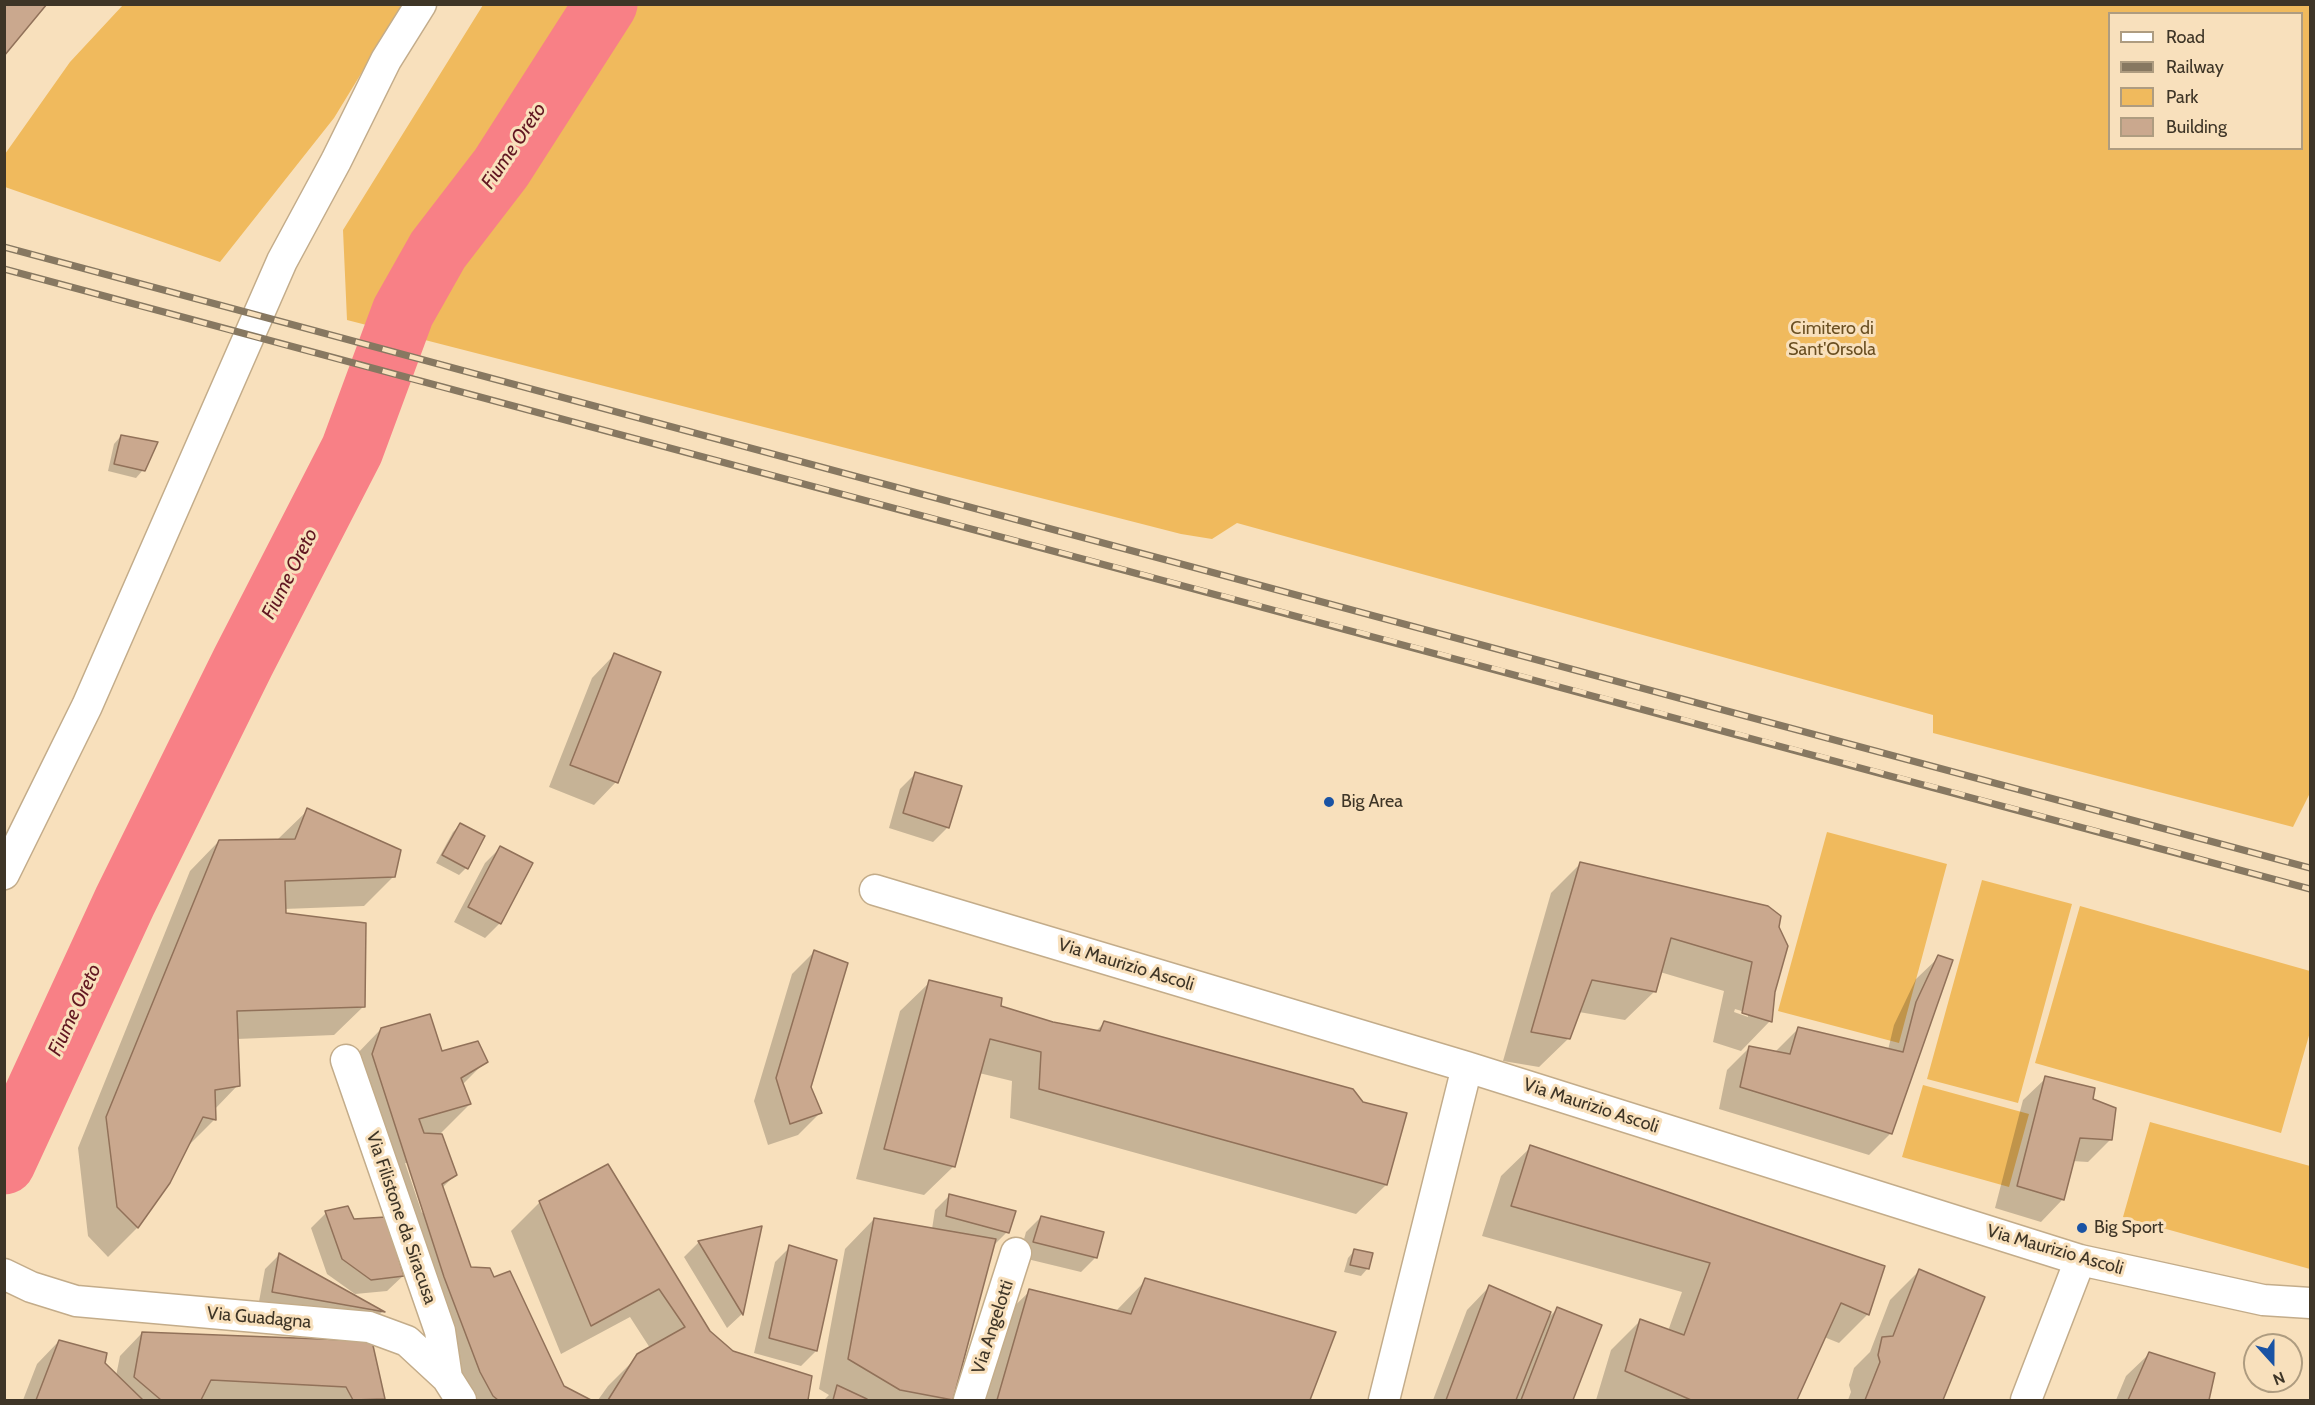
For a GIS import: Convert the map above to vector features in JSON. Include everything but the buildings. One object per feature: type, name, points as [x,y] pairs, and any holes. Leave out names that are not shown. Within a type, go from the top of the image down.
[{"type":"street","points":[[4,874],[87,706],[282,261],[336,161],[386,60],[421,4]]},
{"type":"street","name":"Via Maurizio Ascoli","points":[[875,890],[1467,1067],[2080,1260],[2263,1300],[2310,1303]]},
{"type":"street","name":"Via Filistone da Siracusa","points":[[346,1060],[440,1331],[454,1389]]},
{"type":"street","points":[[1384,1401],[1467,1067]]},
{"type":"street","name":"Via Angelotti","points":[[969,1401],[1016,1252]]},
{"type":"street","points":[[2026,1401],[2080,1260]]},
{"type":"street","name":"Via Guadagna","points":[[4,1274],[31,1287],[76,1301],[369,1327],[407,1341],[454,1389]]},
{"type":"green space","points":[[123,5],[403,5],[334,118],[220,262],[5,187],[5,154],[70,62]]},
{"type":"green space","name":"Cimitero di Sant'Orsola","points":[[483,5],[2310,5],[2310,793],[2293,827],[1933,733],[1933,715],[1237,523],[1212,539],[1181,534],[347,320],[343,230]]},
{"type":"green space","points":[[1827,832],[1947,864],[1899,1043],[1778,1011]]},
{"type":"green space","points":[[1982,880],[2072,904],[2018,1103],[1927,1079]]},
{"type":"green space","points":[[2080,906],[2310,971],[2310,1032],[2281,1133],[2035,1063]]},
{"type":"green space","points":[[1923,1085],[2029,1114],[2009,1187],[1902,1157]]},
{"type":"green space","points":[[2150,1122],[2310,1166],[2310,1269],[2123,1217]]},
{"type":"waterway","name":"Fiume Oreto","points":[[4,1163],[125,901],[243,662],[352,450],[403,312],[438,250],[501,168],[606,4]]},
{"type":"railway","points":[[4,247],[2310,868]]},
{"type":"railway","points":[[4,269],[2310,889]]},
{"type":"place","name":"Big Area","points":[[1329,802]]},
{"type":"place","name":"Big Sport","points":[[2082,1228]]}]
